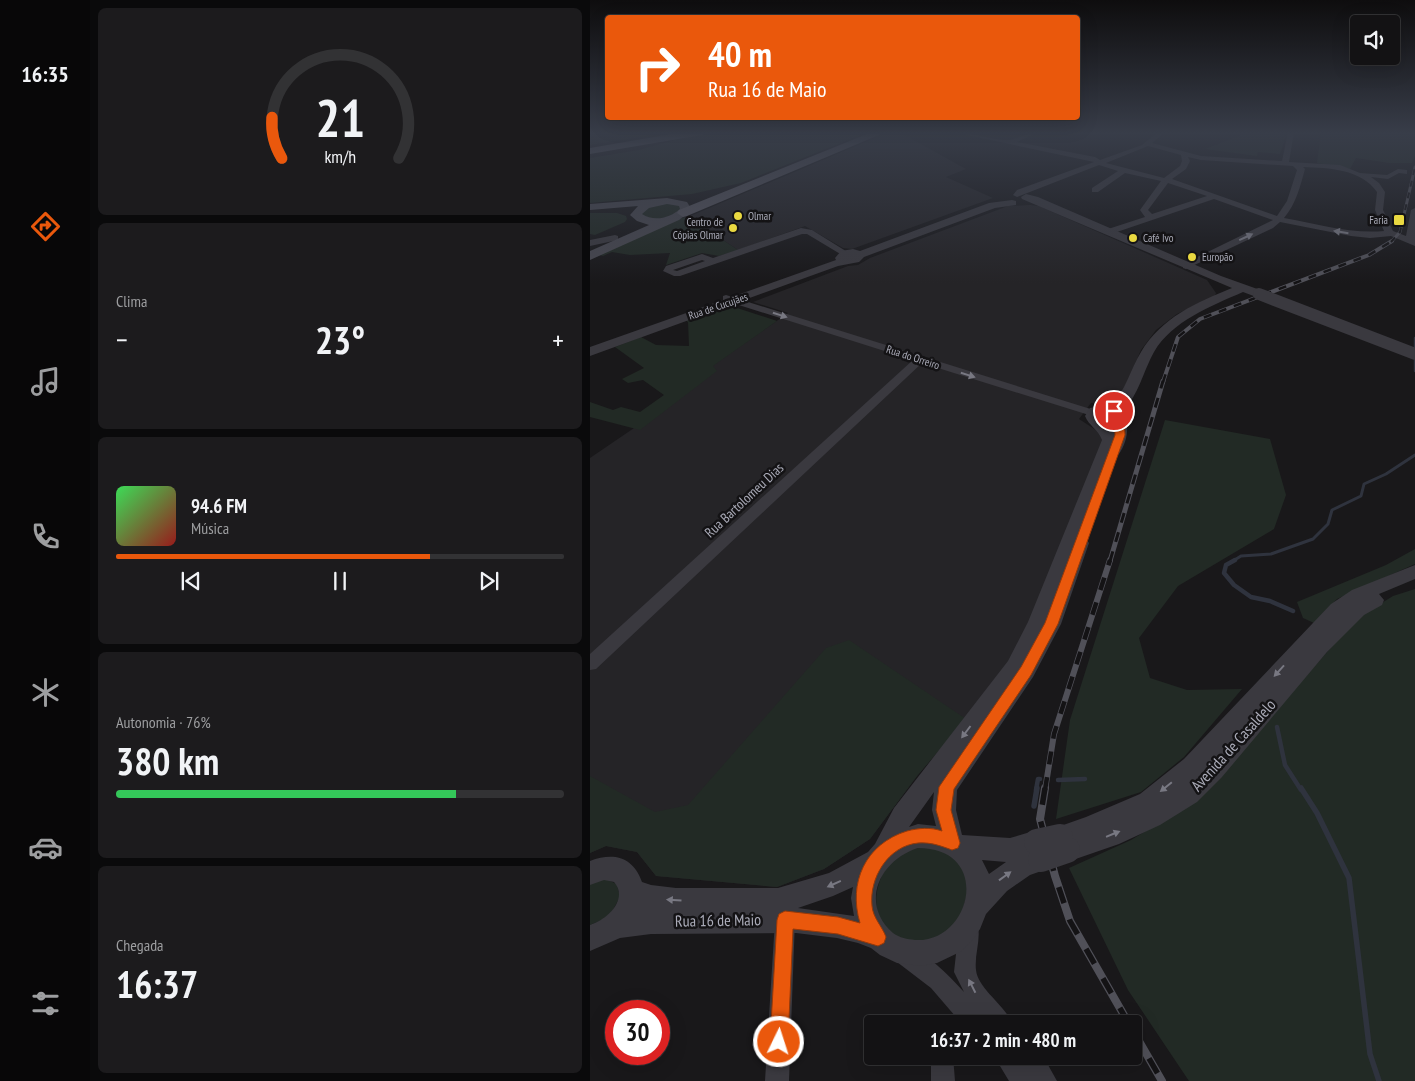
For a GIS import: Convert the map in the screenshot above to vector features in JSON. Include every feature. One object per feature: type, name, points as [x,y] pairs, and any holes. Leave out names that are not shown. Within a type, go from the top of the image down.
[{"type":"main road","points":[[672,202],[715,194],[749,182]]},
{"type":"main road","points":[[590,256],[683,213],[758,182]]},
{"type":"main road","points":[[590,209],[644,202],[679,202],[686,207],[683,213]]},
{"type":"main road","points":[[590,250],[640,225],[641,208],[654,203]]},
{"type":"main road","points":[[590,209],[618,211],[640,218],[668,220]]},
{"type":"street","points":[[1017,199],[1020,192],[1046,182]]},
{"type":"street","points":[[1095,190],[1106,182]]},
{"type":"street","points":[[1151,218],[1144,210],[1164,182]]},
{"type":"street","points":[[1173,182],[1280,220],[1351,233],[1376,234],[1389,232],[1413,242],[1415,210]]},
{"type":"street","points":[[1186,266],[1280,220],[1285,214],[1297,182]]},
{"type":"street","points":[[1372,182],[1381,192],[1379,210],[1389,232]]},
{"type":"street","points":[[1108,232],[1215,196]]},
{"type":"street","name":"Rua de Cucujães","points":[[590,352],[849,255],[993,205],[1017,199],[1044,204],[1108,232]]},
{"type":"street","points":[[713,261],[801,231],[809,232],[849,255]]},
{"type":"street","points":[[1108,232],[1217,279],[1236,291],[1260,294],[1415,354]]},
{"type":"street","points":[[590,242],[615,238]]},
{"type":"street","points":[[1106,418],[1127,400],[1148,350],[1163,332],[1193,311],[1236,291]]},
{"type":"street","name":"Rua de Cucujães","points":[[590,348],[730,299]]},
{"type":"street","name":"Rua do Orreiro","points":[[730,299],[1106,418]]},
{"type":"street","name":"Rua Bartolomeu Dias","points":[[590,664],[920,360]]},
{"type":"street","points":[[955,844],[944,810],[946,787],[1026,671],[1051,624],[1120,435],[1106,418]]},
{"type":"street","points":[[969,1015],[939,980],[886,943],[869,923],[864,908],[866,883],[902,816],[1019,659],[1038,622],[1110,440],[1107,432],[1106,418]]},
{"type":"street","name":"Avenida de Casaldelo","points":[[1064,844],[1088,828],[1148,802],[1192,766],[1338,609],[1359,595],[1415,572]]},
{"type":"street","name":"Avenida de Casaldelo","points":[[955,844],[1010,850],[1039,850],[1111,836],[1152,818],[1189,794],[1214,770],[1320,646],[1357,610],[1388,592],[1415,582]]},
{"type":"street","points":[[880,856],[900,841],[918,836],[936,837],[955,844],[967,855],[978,878],[965,972],[975,992],[994,1015]]},
{"type":"street","name":"Avenida de Casaldelo","points":[[974,915],[994,884],[1039,850]]},
{"type":"street","name":"Rua 16 de Maio","points":[[597,938],[625,915],[631,903],[633,891],[651,898],[676,901],[778,901],[834,884],[880,856]]},
{"type":"street","points":[[590,873],[604,868],[621,871],[632,882],[633,891]]},
{"type":"street","points":[[886,943],[911,953],[928,953],[944,947],[958,938],[974,915]]},
{"type":"street","points":[[777,1081],[785,920]]},
{"type":"street","name":"Rua 16 de Maio","points":[[597,938],[640,921],[785,920],[838,925],[886,943]]},
{"type":"street","points":[[942,1065],[943,1081]]},
{"type":"street","points":[[1011,1065],[1023,1081]]},
{"type":"street","points":[[1035,1065],[1045,1081]]},
{"type":"shaded area","points":[[590,182],[742,182],[692,194],[590,203]]},
{"type":"shaded area","points":[[770,182],[958,182],[993,198],[852,249],[843,248],[805,226],[738,250],[688,217]]},
{"type":"shaded area","points":[[660,203],[677,204],[682,208],[679,214],[655,220],[641,215],[642,210]]},
{"type":"shaded area","points":[[1008,206],[1039,206],[1207,280],[1216,293],[1215,296],[1177,314],[1156,330],[1141,350],[1120,398],[1112,402],[1091,403],[1079,419],[1099,432],[1103,440],[1033,623],[1005,671],[917,776],[870,839],[824,869],[777,887],[656,876],[637,852],[606,846],[590,853],[590,458],[637,426],[712,366],[788,313],[753,302],[848,266],[858,265],[870,258]]},
{"type":"shaded area","points":[[590,213],[617,213],[626,216],[627,219],[625,222],[595,235],[590,234]]},
{"type":"shaded area","points":[[688,217],[738,250],[719,256],[702,253],[666,265],[670,253],[630,255],[612,252],[603,256],[597,254],[680,218]]},
{"type":"shaded area","points":[[724,306],[731,306],[777,321],[713,366],[717,371],[640,430],[590,417],[590,402],[613,410],[621,407],[640,412],[664,395],[643,380],[628,383],[622,379],[644,368],[615,347],[641,337],[656,345],[689,346],[688,322],[685,320]]},
{"type":"shaded area","points":[[1165,420],[1270,439],[1286,495],[1274,529],[1178,586],[1139,638],[1150,678],[1187,690],[1242,689],[1184,757],[1141,792],[1056,819],[1070,720]]},
{"type":"shaded area","points":[[1415,549],[1415,564],[1337,599],[1314,623],[1303,618],[1297,602],[1386,565]]},
{"type":"shaded area","points":[[1415,589],[1415,1081],[1189,1081],[1128,990],[1069,868],[1131,840],[1197,800],[1356,619],[1393,596]]},
{"type":"shaded area","points":[[849,640],[966,719],[917,776],[870,839],[824,869],[777,887],[656,876],[637,852],[606,846],[590,853],[590,776],[655,812],[688,805],[826,648]]},
{"type":"shaded area","points":[[928,846],[956,857],[971,882],[957,928],[931,943],[899,938],[886,929],[880,919],[876,896],[879,884],[890,863],[906,851]]},
{"type":"shaded area","points":[[605,879],[617,884],[620,897],[609,917],[590,925],[590,883]]},
{"type":"waterway","points":[[1415,338],[1415,371]]},
{"type":"waterway","points":[[1233,561],[1241,556],[1271,554],[1313,539],[1328,524],[1332,510],[1361,496],[1364,484],[1386,474],[1415,455]]},
{"type":"waterway","points":[[1235,560],[1226,565],[1224,573],[1234,585],[1251,597],[1270,601],[1293,611]]},
{"type":"waterway","points":[[1277,727],[1285,765],[1301,790]]},
{"type":"waterway","points":[[1036,790],[1038,779],[1040,779]]},
{"type":"waterway","points":[[1058,780],[1085,779]]},
{"type":"waterway","points":[[1034,806],[1037,788]]},
{"type":"waterway","points":[[1301,788],[1317,813],[1349,878],[1370,1054],[1379,1081]]},
{"type":"railway","points":[[1392,241],[1400,232],[1411,182]]},
{"type":"railway","points":[[1163,382],[1178,337],[1200,319],[1369,255],[1392,241]]},
{"type":"railway","points":[[1110,561],[1163,381]]},
{"type":"railway","points":[[1045,790],[1054,734],[1110,560]]},
{"type":"railway","points":[[1045,788],[1040,819],[1055,876],[1070,921],[1124,1015]]},
{"type":"railway","points":[[1142,1046],[1162,1081]]},
{"type":"place","name":"Olmar","points":[[738,216]]},
{"type":"place","name":"Faria","points":[[1399,220]]},
{"type":"place","name":"Centro de Cópias Olmar","points":[[733,228]]},
{"type":"place","name":"Café Ivo","points":[[1133,238]]},
{"type":"place","name":"Europão","points":[[1192,257]]},
{"type":"route","points":[[779,1042],[785,920],[812,921],[838,925],[878,937],[869,923],[864,908],[864,891],[868,875],[876,860],[900,841],[918,836],[936,837],[952,843],[944,810],[946,787],[1026,671],[1051,624],[1120,435],[1120,418],[1114,411]]}]
